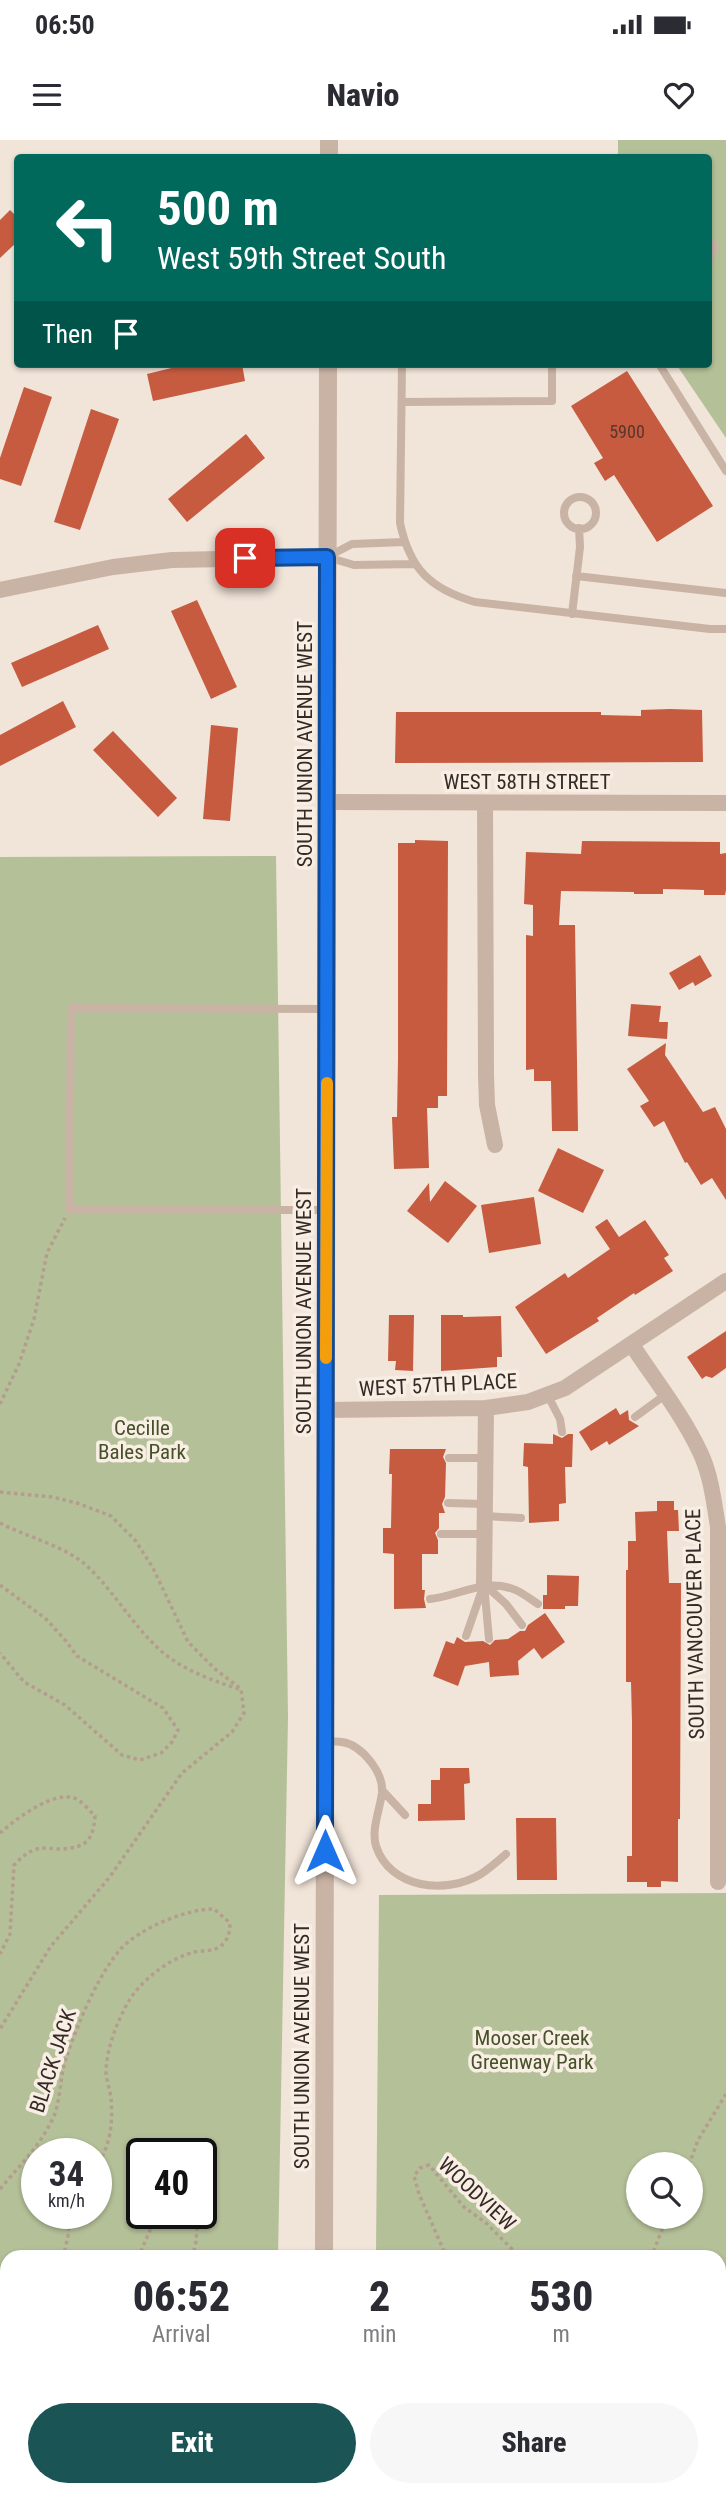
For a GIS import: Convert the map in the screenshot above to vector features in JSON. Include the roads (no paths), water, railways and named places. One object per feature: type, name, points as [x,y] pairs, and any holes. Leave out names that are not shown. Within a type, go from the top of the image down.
[{"type":"street","name":"SOUTH UNION AVENUE WEST","points":[[324,2250],[328,368]]},
{"type":"street","points":[[0,590],[113,567],[172,560],[327,557]]},
{"type":"street","name":"WEST 58TH STREET","points":[[327,802],[726,803]]},
{"type":"street","points":[[485,803],[486,1075],[487,1105],[495,1145]]},
{"type":"street","name":"WEST 57TH PLACE","points":[[326,1410],[507,1407],[548,1396],[583,1377],[726,1281]]},
{"type":"street","name":"SOUTH VANCOUVER PLACE","points":[[632,1345],[680,1416],[701,1454],[713,1492],[718,1527],[722,1770],[718,1882]]},
{"type":"street","points":[[484,1584],[486,1408]]},
{"type":"lane","points":[[402,368],[400,523],[404,542],[415,564],[434,584],[458,597],[475,602],[726,629]]},
{"type":"lane","points":[[401,402],[552,401],[552,368]]},
{"type":"lane","points":[[662,368],[726,471]]},
{"type":"lane","points":[[581,497],[592,502],[596,513],[591,524],[579,528],[568,523],[564,512],[569,501],[581,497]]},
{"type":"lane","points":[[572,614],[579,528]]},
{"type":"lane","points":[[327,557],[352,544],[404,542]]},
{"type":"lane","points":[[327,557],[354,565],[415,564]]},
{"type":"lane","points":[[576,576],[726,593]]},
{"type":"lane","points":[[327,1009],[71,1008],[69,1210],[327,1210]]},
{"type":"lane","points":[[635,1417],[665,1395]]},
{"type":"lane","points":[[548,1396],[560,1419],[562,1432]]},
{"type":"lane","points":[[449,1458],[485,1458]]},
{"type":"lane","points":[[448,1503],[522,1518]]},
{"type":"lane","points":[[441,1534],[484,1534]]},
{"type":"lane","points":[[430,1599],[484,1584],[514,1589],[538,1604]]},
{"type":"lane","points":[[484,1584],[506,1604],[522,1625]]},
{"type":"lane","points":[[466,1636],[484,1584]]},
{"type":"lane","points":[[484,1584],[489,1639]]},
{"type":"lane","points":[[326,1742],[343,1742],[364,1754],[377,1772],[382,1790],[376,1845],[390,1870],[407,1881],[426,1885],[448,1885],[479,1875],[506,1854]]},
{"type":"lane","points":[[382,1790],[405,1815]]},
{"type":"park label","name":"Cecille Bales Park","points":[[142,1440]]},
{"type":"park label","name":"Mooser Creek Greenway Park","points":[[532,2050]]}]
